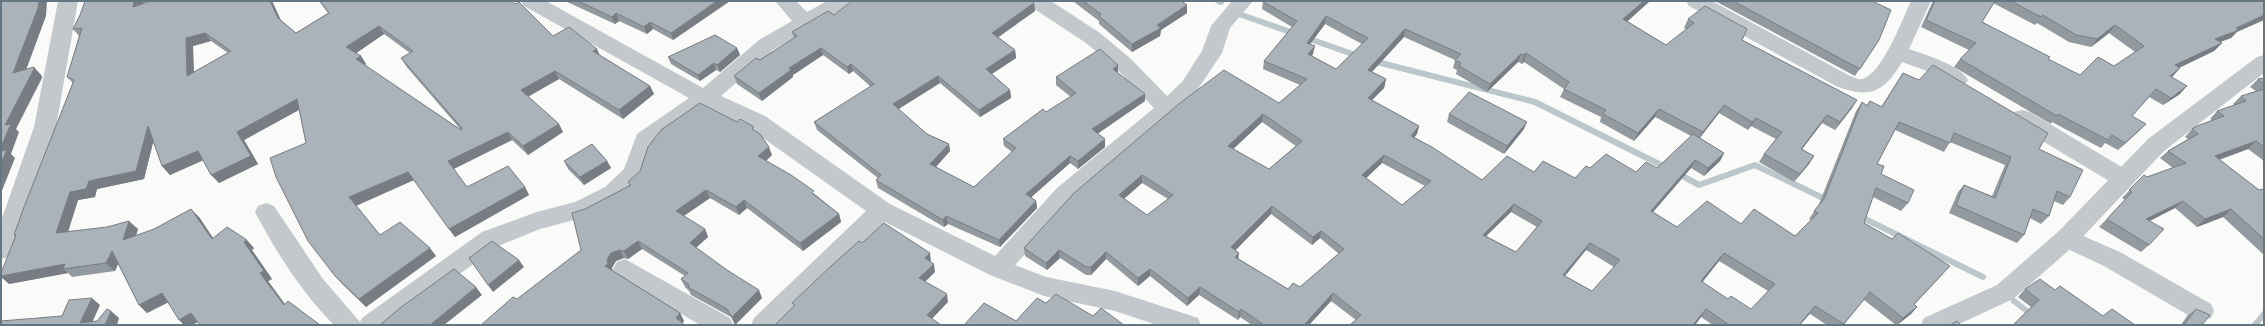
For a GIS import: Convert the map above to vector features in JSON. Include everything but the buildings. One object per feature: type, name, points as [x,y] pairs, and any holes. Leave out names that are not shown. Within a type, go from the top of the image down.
[{"type":"street","points":[[1,250],[7,237],[44,127],[68,1]]},
{"type":"street","points":[[530,1],[705,98],[757,122],[882,210],[998,268],[1044,286],[1115,301],[1189,325]]},
{"type":"street","points":[[784,1],[806,23]]},
{"type":"street","points":[[371,325],[490,239],[537,221],[581,210],[612,193],[634,173],[645,140],[705,98],[766,45],[842,1]]},
{"type":"street","points":[[1036,1],[1092,38],[1117,58],[1167,109]]},
{"type":"street","points":[[998,268],[1064,194],[1167,109],[1190,87],[1212,53],[1221,26],[1243,1]]},
{"type":"street","points":[[1696,1],[1843,81],[1859,86],[1866,86],[1876,81],[1898,52],[1921,1]]},
{"type":"street","points":[[1898,52],[1934,66],[1974,90]]},
{"type":"street","points":[[1933,325],[2005,292],[2067,238],[2122,178],[2156,145],[2264,62]]},
{"type":"street","points":[[2008,110],[2122,178]]},
{"type":"street","points":[[763,325],[882,210]]},
{"type":"street","points":[[266,212],[298,266],[333,309],[350,325]]},
{"type":"street","points":[[2067,238],[2112,259],[2202,311]]},
{"type":"street","points":[[625,269],[721,325]]},
{"type":"waterway","points":[[1239,14],[1296,34]]},
{"type":"waterway","points":[[1307,38],[1358,56]]},
{"type":"waterway","points":[[1373,61],[1535,102],[1667,168]]},
{"type":"waterway","points":[[1677,173],[1699,185],[1755,165],[1829,201]]},
{"type":"waterway","points":[[1859,216],[1983,277]]},
{"type":"waterway","points":[[2014,301],[2045,325]]},
{"type":"waterway","points":[[2255,325],[2264,314]]}]
